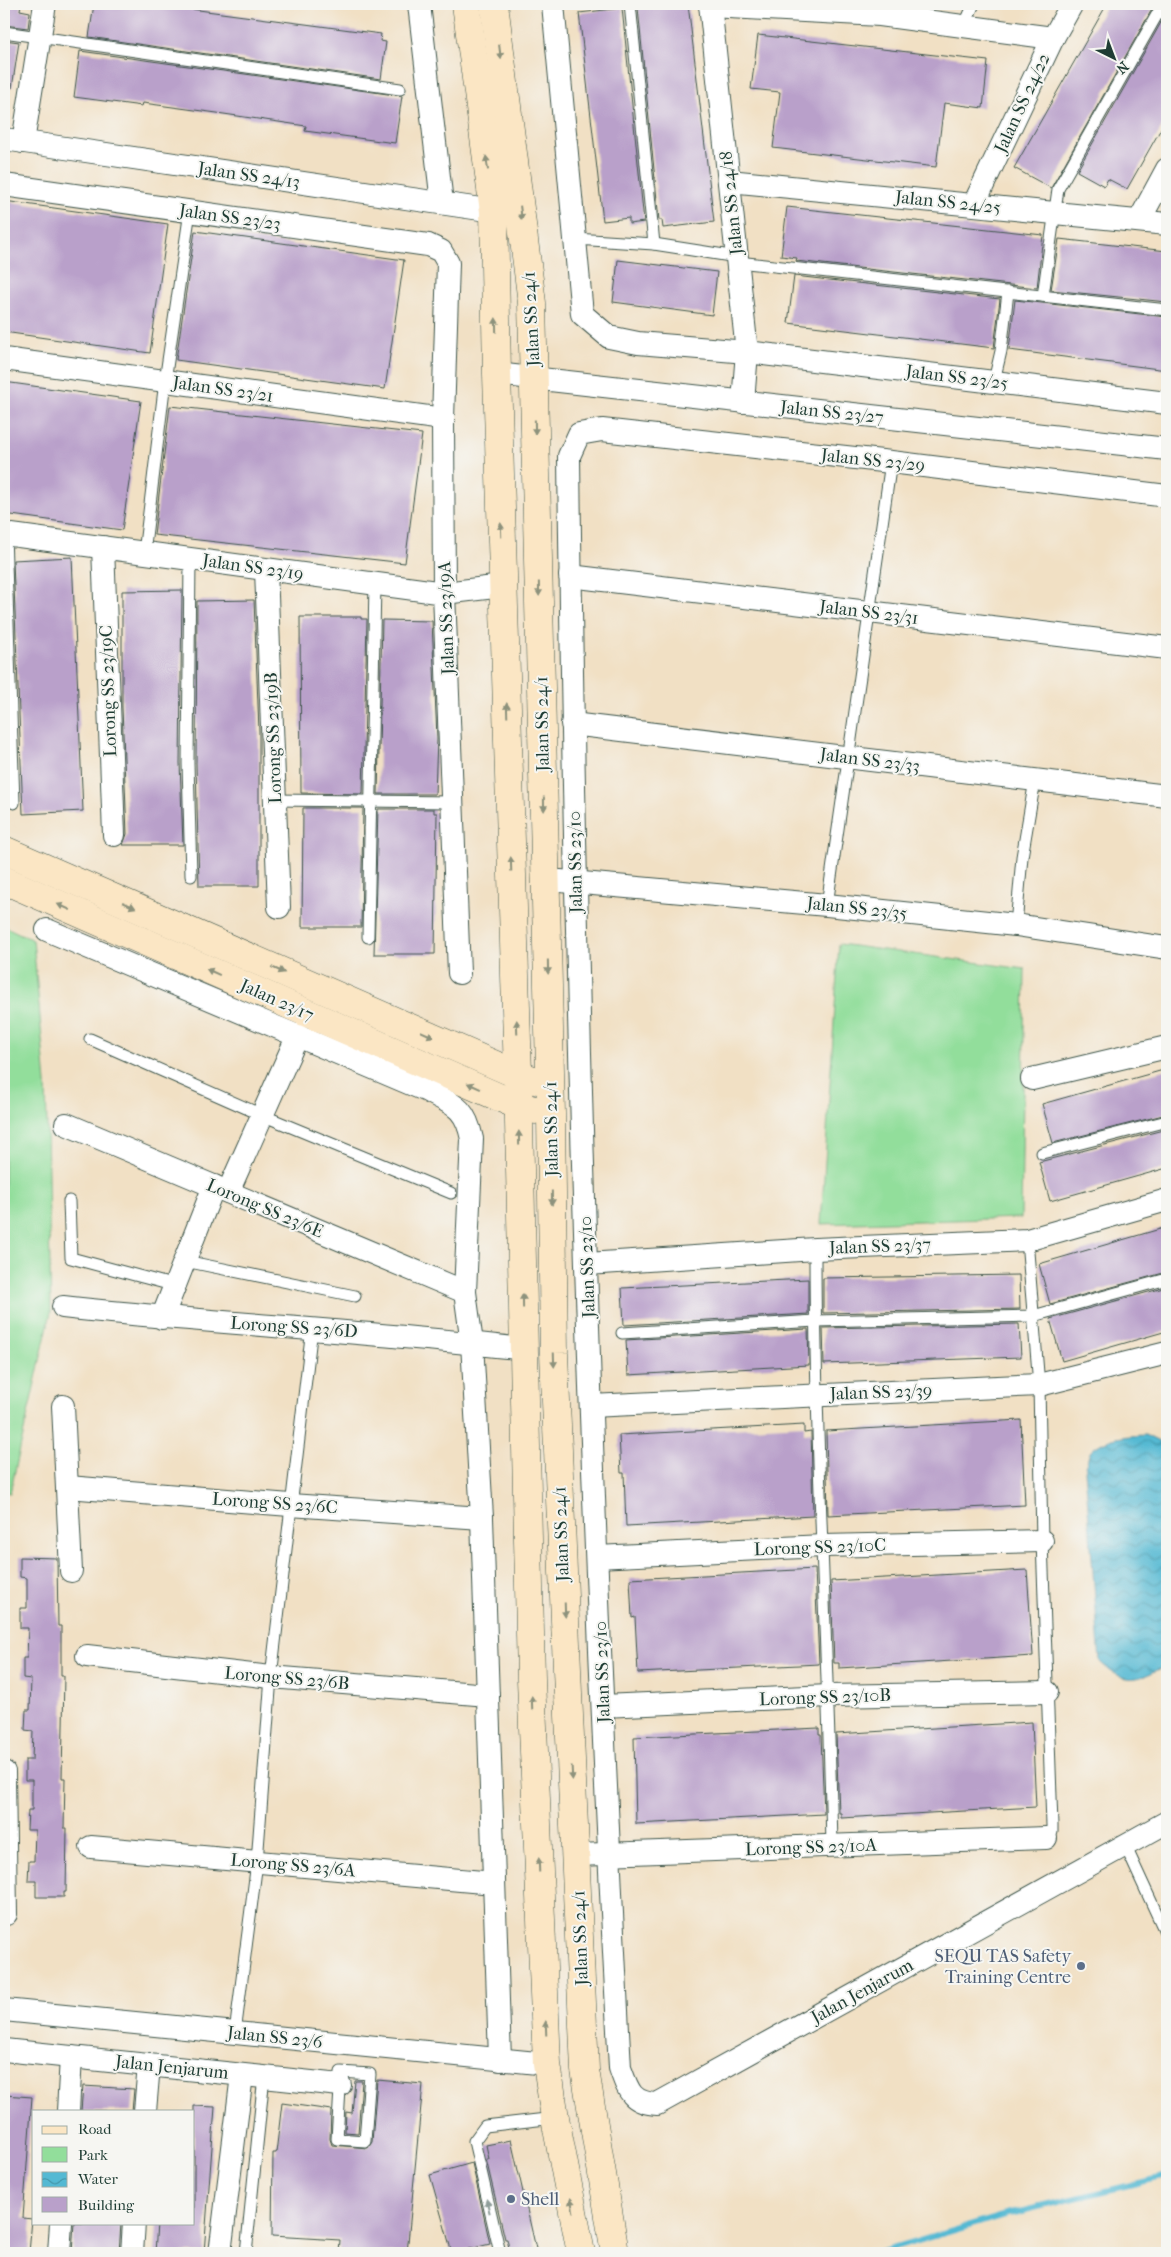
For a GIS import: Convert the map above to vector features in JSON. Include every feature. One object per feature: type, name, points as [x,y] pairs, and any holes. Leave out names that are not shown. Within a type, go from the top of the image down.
[{"type":"main road","name":"Jalan SS 24/1","points":[[466,4],[494,211],[497,374],[519,1106],[531,1679],[547,2064],[555,2118],[581,2253]]},
{"type":"main road","name":"Jalan SS 24/1","points":[[494,4],[532,302],[551,1114],[554,1353],[585,2070],[615,2253]]},
{"type":"main road","name":"Jalan 23/17","points":[[4,850],[518,1075],[550,1085]]},
{"type":"main road","name":"Jalan 23/17","points":[[4,880],[519,1106],[551,1114]]},
{"type":"street","points":[[13,141],[40,37],[45,4]]},
{"type":"street","points":[[554,4],[582,314],[609,337],[638,344],[747,352]]},
{"type":"street","name":"Jalan SS 24/22","points":[[974,204],[1052,38],[1072,4]]},
{"type":"street","points":[[414,5],[442,203]]},
{"type":"street","points":[[710,5],[882,9],[964,26],[1052,38]]},
{"type":"street","name":"Jalan SS 24/18","points":[[710,5],[747,352],[743,402]]},
{"type":"street","name":"Jalan SS 24/13","points":[[13,141],[494,211]]},
{"type":"street","points":[[1139,221],[1167,169]]},
{"type":"street","name":"Jalan SS 24/25","points":[[729,181],[1167,224]]},
{"type":"street","name":"Jalan SS 23/23","points":[[4,185],[428,245],[442,251],[448,263]]},
{"type":"street","name":"Jalan SS 23/19A","points":[[448,263],[443,419],[444,593],[459,972]]},
{"type":"street","name":"Jalan SS 23/25","points":[[747,352],[1167,403]]},
{"type":"street","name":"Jalan SS 23/21","points":[[4,359],[443,419]]},
{"type":"street","name":"Jalan SS 23/27","points":[[497,374],[1167,449]]},
{"type":"street","name":"Jalan SS 23/29","points":[[579,434],[602,430],[891,462],[1167,496]]},
{"type":"street","name":"Jalan SS 23/10","points":[[579,434],[569,456],[570,576],[574,883],[591,1406],[608,1854],[620,2068],[634,2099]]},
{"type":"street","name":"Jalan SS 23/19","points":[[4,534],[444,593],[503,586]]},
{"type":"street","name":"Lorong SS 23/19C","points":[[103,547],[114,835]]},
{"type":"street","name":"Lorong SS 23/19B","points":[[266,570],[279,907]]},
{"type":"street","name":"Jalan SS 23/31","points":[[570,576],[1167,648]]},
{"type":"street","name":"Jalan SS 23/33","points":[[572,724],[1167,796]]},
{"type":"street","name":"Jalan SS 23/35","points":[[546,879],[574,883],[827,904],[1016,925],[1167,948]]},
{"type":"street","points":[[47,930],[425,1090],[460,1109],[468,1123],[472,1139],[465,1292],[472,1343],[482,1518],[500,2060]]},
{"type":"street","points":[[162,1318],[186,1261],[221,1189],[262,1115],[298,1035]]},
{"type":"street","points":[[1032,1080],[1167,1047]]},
{"type":"street","name":"Lorong SS 23/6E","points":[[66,1124],[465,1292]]},
{"type":"street","name":"Jalan SS 23/37","points":[[587,1264],[815,1249],[1027,1240],[1167,1200]]},
{"type":"street","name":"Lorong SS 23/6D","points":[[63,1307],[162,1318],[312,1328],[524,1349]]},
{"type":"street","name":"Jalan SS 23/39","points":[[591,1406],[1039,1385],[1167,1353]]},
{"type":"street","points":[[63,1406],[72,1571]]},
{"type":"street","name":"Lorong SS 23/6C","points":[[68,1487],[482,1518]]},
{"type":"street","name":"Lorong SS 23/10C","points":[[598,1557],[823,1546],[1042,1541]]},
{"type":"street","name":"Lorong SS 23/6B","points":[[87,1656],[272,1677],[488,1695]]},
{"type":"street","name":"Lorong SS 23/10B","points":[[603,1706],[829,1696],[1047,1692]]},
{"type":"street","points":[[4,1772],[6,1861],[6,1914],[4,1914]]},
{"type":"street","name":"Jalan Jenjarum","points":[[634,2099],[645,2104],[657,2104],[1167,1822]]},
{"type":"street","name":"Lorong SS 23/10A","points":[[577,1856],[1046,1838]]},
{"type":"street","name":"Lorong SS 23/6A","points":[[91,1847],[494,1883]]},
{"type":"street","name":"Jalan SS 23/6","points":[[4,2010],[547,2064]]},
{"type":"street","name":"Jalan Jenjarum","points":[[4,2050],[340,2085]]},
{"type":"street","points":[[68,2110],[71,2057]]},
{"type":"street","points":[[145,2110],[149,2065]]},
{"type":"street","points":[[220,2253],[253,2076]]},
{"type":"street","points":[[59,2253],[61,2224]]},
{"type":"street","points":[[132,2253],[134,2224]]},
{"type":"lane","points":[[630,4],[654,244]]},
{"type":"lane","points":[[964,26],[974,4]]},
{"type":"lane","points":[[1043,296],[1058,189],[1163,4]]},
{"type":"lane","points":[[4,32],[400,89]]},
{"type":"lane","points":[[144,553],[165,381],[190,212]]},
{"type":"lane","points":[[575,239],[654,244],[738,260],[1167,310]]},
{"type":"lane","points":[[994,381],[1001,351],[1008,292]]},
{"type":"lane","points":[[827,904],[891,462]]},
{"type":"lane","points":[[4,534],[14,802]]},
{"type":"lane","points":[[190,559],[188,763],[191,876]]},
{"type":"lane","points":[[368,936],[376,584]]},
{"type":"lane","points":[[1016,925],[1022,857],[1035,780]]},
{"type":"lane","points":[[275,800],[452,802]]},
{"type":"lane","points":[[90,1040],[262,1115],[451,1193]]},
{"type":"lane","points":[[1042,1153],[1167,1121]]},
{"type":"lane","points":[[69,1201],[71,1258],[176,1286]]},
{"type":"lane","points":[[1027,1240],[1039,1385],[1042,1541],[1052,1825],[1052,1832],[1046,1838]]},
{"type":"lane","points":[[815,1249],[815,1321],[829,1696],[832,1847]]},
{"type":"lane","points":[[186,1261],[355,1296]]},
{"type":"lane","points":[[622,1333],[815,1321],[1033,1316],[1167,1280]]},
{"type":"lane","points":[[235,2033],[257,1862],[272,1677],[290,1505],[312,1328]]},
{"type":"lane","points":[[1125,1845],[1167,1936]]},
{"type":"lane","points":[[341,2072],[370,2074],[365,2141],[336,2139],[340,2085],[341,2072]]},
{"type":"lane","points":[[246,2253],[253,2076]]},
{"type":"lane","points":[[500,2253],[474,2141],[484,2126],[555,2118]]},
{"type":"green space","points":[[4,926],[33,940],[46,1083],[51,1312],[10,1493],[4,1492]]},
{"type":"green space","points":[[839,944],[1025,969],[1021,1218],[821,1224]]},
{"type":"water","points":[[1145,1435],[1159,1442],[1167,1454],[1167,1665],[1140,1677],[1125,1678],[1109,1670],[1100,1662],[1085,1470],[1091,1451],[1097,1446],[1116,1438]]},
{"type":"building","points":[[4,4],[21,4],[20,10],[30,12],[28,28],[4,25]]},
{"type":"building","points":[[94,4],[153,4],[381,34],[380,41],[386,42],[381,79],[89,37]]},
{"type":"building","points":[[688,4],[714,222],[663,228],[662,220],[659,220],[638,8]]},
{"type":"building","points":[[1107,4],[1155,4],[1051,188],[1014,168]]},
{"type":"building","points":[[622,8],[644,222],[629,224],[629,218],[603,221],[579,13]]},
{"type":"building","points":[[1167,12],[1167,118],[1127,189],[1108,179],[1104,186],[1077,171]]},
{"type":"building","points":[[758,35],[988,61],[983,108],[944,103],[936,167],[773,148],[780,92],[751,89]]},
{"type":"building","points":[[4,40],[19,42],[12,88],[4,87]]},
{"type":"building","points":[[80,51],[402,96],[395,143],[305,131],[306,126],[217,113],[143,103],[142,106],[74,97]]},
{"type":"building","points":[[4,201],[168,224],[150,353],[4,332]]},
{"type":"building","points":[[787,207],[1043,235],[1037,288],[796,261],[797,258],[781,256]]},
{"type":"building","points":[[195,231],[404,260],[385,389],[176,360]]},
{"type":"building","points":[[1059,239],[1167,251],[1167,302],[1051,290]]},
{"type":"building","points":[[618,260],[717,272],[712,315],[613,302]]},
{"type":"building","points":[[794,276],[1000,299],[994,348],[788,323]]},
{"type":"building","points":[[1015,300],[1167,317],[1167,370],[1009,350]]},
{"type":"building","points":[[4,382],[141,401],[122,530],[4,514]]},
{"type":"building","points":[[170,406],[422,434],[405,563],[154,535]]},
{"type":"building","points":[[72,557],[83,811],[23,814],[13,560]]},
{"type":"building","points":[[182,590],[180,763],[183,845],[123,845],[127,834],[122,707],[122,591]]},
{"type":"building","points":[[254,600],[259,732],[259,886],[199,886],[196,763],[197,601]]},
{"type":"building","points":[[300,617],[361,617],[361,619],[367,619],[363,794],[301,793]]},
{"type":"building","points":[[382,620],[432,621],[437,739],[435,794],[378,794]]},
{"type":"building","points":[[4,721],[6,783],[4,783]]},
{"type":"building","points":[[303,808],[363,808],[361,927],[302,927]]},
{"type":"building","points":[[378,809],[434,809],[434,813],[437,813],[435,954],[374,954]]},
{"type":"building","points":[[1167,1069],[1167,1114],[1053,1143],[1042,1104]]},
{"type":"building","points":[[1167,1129],[1167,1168],[1050,1201],[1039,1162]]},
{"type":"building","points":[[1167,1227],[1167,1272],[1050,1304],[1039,1264]]},
{"type":"building","points":[[1019,1275],[1020,1309],[823,1313],[823,1278]]},
{"type":"building","points":[[808,1279],[808,1314],[624,1325],[622,1288]]},
{"type":"building","points":[[1167,1287],[1167,1331],[1062,1361],[1050,1319]]},
{"type":"building","points":[[1019,1324],[1021,1357],[824,1364],[823,1328]]},
{"type":"building","points":[[808,1329],[809,1365],[628,1375],[626,1340]]},
{"type":"building","points":[[1021,1420],[1025,1505],[828,1515],[826,1431]]},
{"type":"building","points":[[804,1425],[804,1433],[811,1432],[813,1516],[626,1526],[624,1473],[621,1473],[619,1435]]},
{"type":"building","points":[[20,1557],[57,1558],[58,1626],[61,1626],[61,1676],[64,1676],[62,1778],[65,1778],[64,1828],[67,1828],[66,1892],[64,1892],[64,1897],[36,1897],[36,1881],[28,1881],[29,1861],[34,1861],[35,1830],[27,1830],[28,1810],[32,1810],[32,1780],[25,1780],[25,1760],[32,1760],[33,1731],[25,1730],[26,1710],[30,1710],[31,1679],[23,1678],[23,1658],[27,1658],[28,1628],[20,1628],[20,1608],[27,1608],[27,1578],[20,1577]]},
{"type":"building","points":[[815,1569],[819,1664],[638,1673],[635,1617],[632,1618],[630,1579]]},
{"type":"building","points":[[1027,1570],[1033,1656],[839,1668],[839,1663],[834,1663],[831,1581]]},
{"type":"building","points":[[1032,1722],[1036,1807],[841,1818],[841,1813],[839,1813],[836,1734]]},
{"type":"building","points":[[819,1728],[819,1735],[821,1735],[824,1814],[636,1824],[634,1737]]},
{"type":"building","points":[[377,2080],[423,2084],[407,2253],[339,2253],[340,2240],[272,2236],[273,2153],[276,2153],[282,2103],[331,2110],[330,2139],[332,2145],[368,2148],[372,2142]]},
{"type":"building","points":[[355,2081],[362,2081],[358,2133],[345,2132],[346,2112],[352,2113]]},
{"type":"building","points":[[83,2086],[134,2089],[132,2110],[81,2110]]},
{"type":"building","points":[[4,2095],[32,2097],[23,2218],[32,2219],[29,2253],[4,2253]]},
{"type":"building","points":[[194,2106],[215,2107],[204,2253],[155,2253],[157,2224],[195,2224]]},
{"type":"building","name":"Shell","points":[[511,2140],[537,2253],[510,2253],[486,2159],[489,2159],[486,2145]]},
{"type":"building","points":[[472,2163],[490,2244],[452,2253],[430,2175]]},
{"type":"building","points":[[74,2224],[121,2224],[119,2253],[72,2253]]},
{"type":"waterway","points":[[878,2253],[1006,2215],[1167,2176]]},
{"type":"place","name":"SEQU TAS Safety Training Centre","points":[[1081,1966]]},
{"type":"place","name":"Shell","points":[[511,2199]]}]
